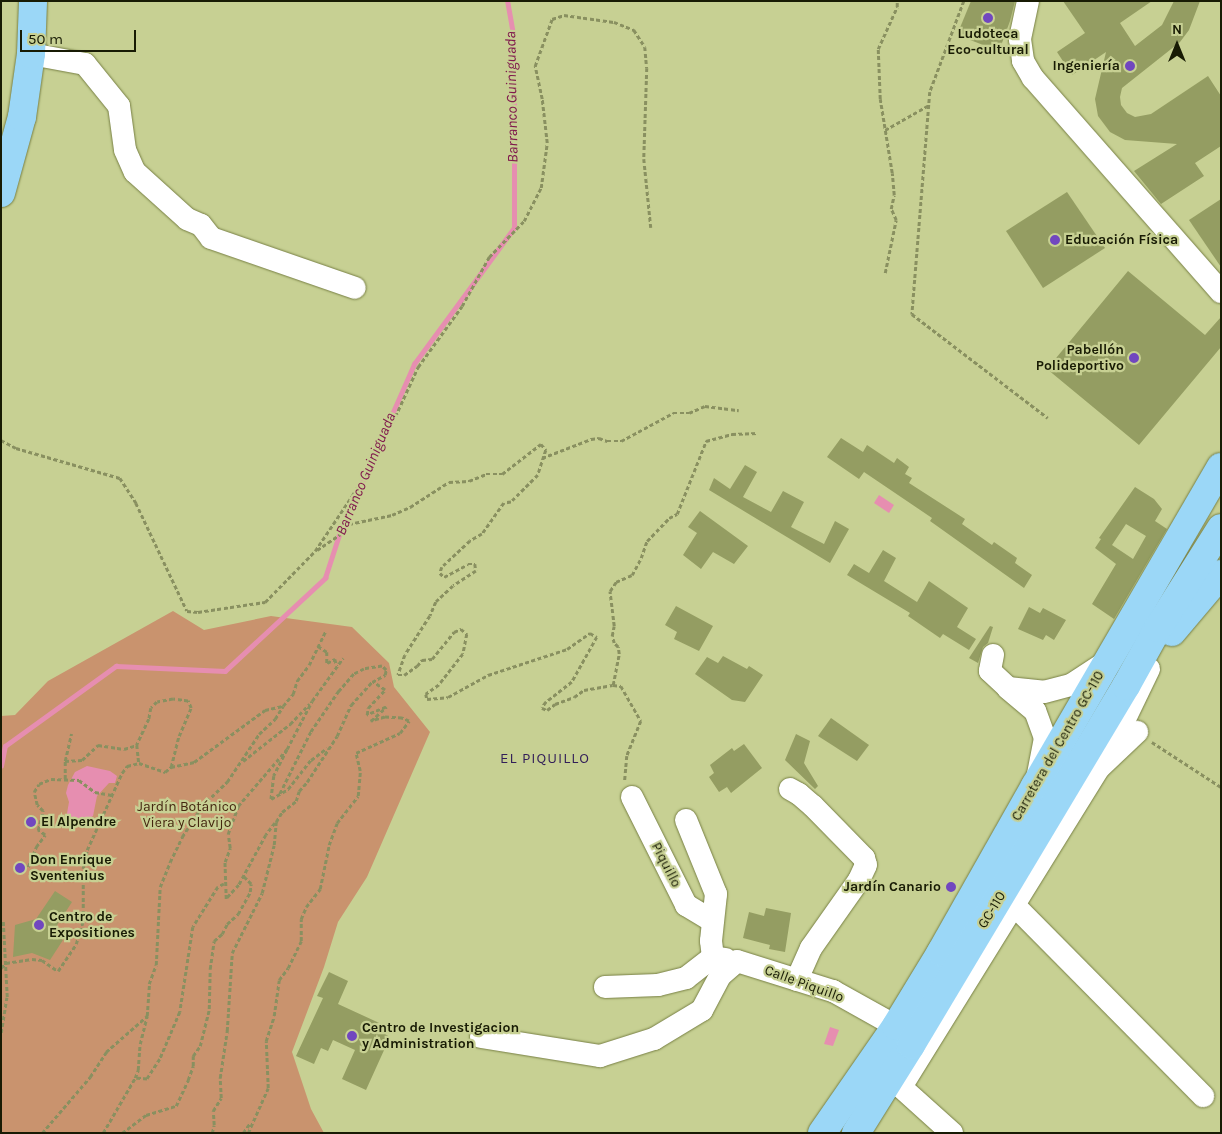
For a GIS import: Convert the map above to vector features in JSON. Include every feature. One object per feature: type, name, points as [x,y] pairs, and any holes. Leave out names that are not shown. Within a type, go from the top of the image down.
[{"type":"main road","points":[[1,193],[22,117],[32,54],[33,1]]},
{"type":"main road","name":"Carretera del Centro GC-110","points":[[896,1026],[941,952],[1106,662],[1221,467]]},
{"type":"main road","name":"Carretera del Centro GC-110","points":[[1126,686],[1158,628],[1221,528]]},
{"type":"main road","points":[[1126,686],[1221,574]]},
{"type":"main road","name":"GC-110","points":[[856,1133],[1126,686]]},
{"type":"main road","name":"GC-110","points":[[822,1133],[896,1026]]},
{"type":"street","points":[[1028,1],[1020,38],[1023,61],[1033,78],[1221,292]]},
{"type":"street","points":[[32,54],[86,64],[119,106],[125,150],[135,172],[187,219],[200,225],[211,238],[355,288]]},
{"type":"street","points":[[1071,778],[1123,723],[1160,646]]},
{"type":"street","points":[[993,655],[990,671],[1035,711],[1045,738],[1035,786]]},
{"type":"street","points":[[1008,688],[1044,692],[1071,685],[1106,662]]},
{"type":"street","points":[[952,1133],[901,1087],[1098,769],[1136,732]]},
{"type":"street","points":[[790,789],[799,794],[858,851],[864,858],[866,865],[859,880],[811,948],[797,980]]},
{"type":"street","name":"Piquillo","points":[[632,797],[686,906],[713,921]]},
{"type":"street","points":[[606,987],[658,985],[686,978],[713,957],[711,940],[716,894],[686,820]]},
{"type":"street","points":[[1014,905],[1203,1096]]},
{"type":"street","name":"Calle Piquillo","points":[[713,957],[737,961],[833,991],[896,1026]]},
{"type":"street","points":[[481,1037],[600,1056],[654,1039],[702,1010],[721,975],[737,961]]},
{"type":"path","points":[[885,273],[896,220],[891,209],[894,195],[893,181],[880,99],[878,49],[897,7],[897,1]]},
{"type":"path","points":[[964,1],[930,92],[912,314],[1048,418]]},
{"type":"path","points":[[1,440],[16,448],[120,478],[136,503],[187,611],[198,612],[265,602],[315,551],[379,452],[418,367],[462,306],[489,257],[524,221],[541,188],[547,143],[542,99],[535,66],[552,20],[564,15],[614,22],[634,30],[645,47],[647,68],[644,159],[651,228]]},
{"type":"path","points":[[885,130],[930,105]]},
{"type":"path","points":[[542,458],[591,439],[599,438],[607,441],[621,441],[673,413],[689,413],[705,406],[739,410]]},
{"type":"path","points":[[613,685],[619,654],[618,647],[612,636],[614,626],[610,590],[616,582],[632,574],[641,558],[647,541],[669,518],[677,514],[706,441],[721,435],[758,434]]},
{"type":"path","points":[[315,551],[339,535],[350,524],[392,515],[410,507],[449,482],[469,481],[486,474],[502,474],[540,444],[546,450],[538,475],[511,502],[504,503],[482,534],[470,541],[442,566],[440,573],[444,577],[468,564],[475,564],[476,571],[453,586],[436,602],[430,616],[405,655],[398,675],[404,675],[422,660],[432,659],[454,632],[461,629],[467,634],[463,654],[439,686],[426,694],[427,699],[448,697],[488,675],[567,649],[590,633],[597,637],[572,682],[546,702],[542,708],[547,710],[584,690],[613,685],[621,686],[641,720],[627,756],[626,790],[632,797]]},
{"type":"path","points":[[103,1133],[138,1070],[140,1044],[147,1016],[149,984],[156,964],[160,887],[182,837],[202,806],[227,782],[259,734],[275,719],[293,694],[297,681],[309,665],[325,632]]},
{"type":"path","points":[[318,646],[327,652],[327,663],[335,659],[337,666]]},
{"type":"path","points":[[240,763],[290,724],[312,701],[343,658]]},
{"type":"path","points":[[280,794],[311,732],[339,691],[354,674],[364,669],[382,666],[386,670],[385,675],[372,682],[351,704],[337,736],[299,791],[296,801],[282,812],[239,885],[226,898],[224,862],[230,848],[228,834],[238,806],[288,749]]},
{"type":"path","points":[[243,1133],[262,1107],[268,1088],[266,1041],[274,1016],[279,980],[301,941],[301,919],[306,907],[320,890],[329,845],[337,823],[358,796],[360,771],[356,753],[400,733],[409,720],[385,717],[372,721],[386,707],[367,715],[368,708],[385,690],[372,682]]},
{"type":"path","points":[[138,763],[137,745],[149,719],[151,708],[157,702],[173,699],[188,701],[191,708],[179,736],[171,768]]},
{"type":"path","points":[[312,701],[274,776],[271,800],[288,789],[312,760],[329,746]]},
{"type":"path","points":[[1,968],[6,963],[42,960],[58,971],[76,944],[83,921],[83,868],[87,850],[122,773],[127,766],[138,763],[165,772],[171,768],[194,762],[258,714],[283,706]]},
{"type":"path","points":[[1136,732],[1221,787]]},
{"type":"path","points":[[65,779],[65,761],[71,734]]},
{"type":"path","points":[[65,761],[82,760],[98,745],[124,749],[137,745]]},
{"type":"path","points":[[28,866],[36,847],[45,835],[38,830],[43,811],[37,805],[34,792],[38,784],[51,779],[79,780],[95,792],[112,794]]},
{"type":"path","points":[[212,1133],[214,1125],[213,1111],[221,1098],[220,1078],[227,1031],[232,954],[262,893],[274,845],[276,822]]},
{"type":"path","points":[[122,1133],[146,1115],[176,1106],[188,1080],[193,1056],[200,1046],[209,1009],[210,969],[214,941],[222,934],[227,924],[238,914],[250,892],[251,884],[243,876]]},
{"type":"path","points":[[135,1078],[147,1079],[160,1060],[180,1012],[194,927],[218,887],[224,884]]},
{"type":"path","points":[[1,1033],[7,996],[3,921]]},
{"type":"path","points":[[42,1133],[90,1077],[106,1052],[147,1016]]},
{"type":"path","points":[[248,1133],[252,1120]]},
{"type":"green space","name":"Jardín Botánico Viera y Clavijo","points":[[173,611],[204,630],[271,616],[352,627],[389,663],[394,687],[430,732],[367,877],[338,922],[324,967],[292,1052],[311,1109],[324,1133],[1,1133],[1,716],[15,715],[48,681]]},
{"type":"shaded area","points":[[879,495],[894,505],[889,513],[874,503]]},
{"type":"shaded area","points":[[87,766],[110,771],[117,776],[115,783],[109,783],[97,796],[93,816],[84,822],[72,823],[66,819],[69,802],[66,793],[68,785],[75,772]]},
{"type":"shaded area","points":[[830,1027],[839,1030],[833,1046],[824,1044]]},
{"type":"building","name":"Ludoteca Eco-cultural","points":[[971,1],[1015,1],[999,51],[957,35]]},
{"type":"building","points":[[1063,1],[1152,1],[1120,23],[1135,46],[1162,25],[1174,1],[1200,1],[1189,30],[1180,42],[1122,88],[1120,97],[1121,105],[1127,113],[1135,117],[1151,114],[1208,76],[1221,96],[1221,146],[1195,163],[1204,176],[1161,204],[1134,171],[1177,144],[1125,140],[1110,132],[1098,116],[1095,99],[1106,52],[1072,75],[1057,52],[1085,33]]},
{"type":"building","name":"Educación Física","points":[[1067,192],[1105,248],[1043,288],[1006,231]]},
{"type":"building","points":[[1221,199],[1221,267],[1189,220]]},
{"type":"building","name":"Pabellón Polideportivo","points":[[1128,271],[1205,335],[1221,317],[1221,347],[1139,445],[1047,369]]},
{"type":"building","points":[[841,438],[863,452],[867,445],[894,463],[897,458],[909,467],[905,474],[912,478],[909,483],[965,519],[962,524],[992,545],[994,542],[1017,558],[1015,563],[1032,575],[1024,588],[930,521],[932,518],[864,472],[859,479],[827,457]]},
{"type":"building","points":[[745,465],[757,472],[743,497],[771,512],[783,491],[804,502],[791,527],[824,544],[835,521],[849,529],[830,563],[709,490],[714,478],[730,489]]},
{"type":"building","points":[[1135,487],[1154,499],[1162,509],[1155,521],[1167,529],[1114,619],[1092,604],[1116,564],[1095,548],[1101,539],[1099,538]],"holes":[[[1126,524],[1146,536],[1133,559],[1112,545]]]},
{"type":"building","points":[[700,511],[748,546],[734,564],[713,552],[701,569],[683,555],[697,533],[688,527]]},
{"type":"building","points":[[883,550],[896,558],[884,581],[917,602],[929,581],[968,608],[957,627],[976,639],[969,650],[943,634],[940,638],[908,616],[910,613],[847,575],[854,564],[869,573]]},
{"type":"building","points":[[676,606],[713,626],[699,651],[674,639],[677,632],[665,625]]},
{"type":"building","points":[[1029,607],[1040,613],[1043,608],[1066,620],[1054,640],[1046,635],[1043,640],[1018,629]]},
{"type":"building","points":[[990,626],[993,627],[988,643],[983,647],[978,663],[969,658]]},
{"type":"building","points":[[723,656],[747,669],[749,666],[763,675],[745,702],[732,700],[695,674],[707,657],[718,663]]},
{"type":"building","points":[[831,718],[869,745],[857,761],[818,736]]},
{"type":"building","points":[[796,734],[810,741],[804,763],[818,786],[815,789],[785,760]]},
{"type":"building","points":[[744,744],[762,768],[731,793],[727,787],[719,792],[709,777],[714,773],[710,765],[732,748],[734,751]]},
{"type":"building","points":[[55,891],[72,902],[52,933],[63,940],[50,960],[32,953],[13,957],[15,925],[36,919]]},
{"type":"building","points":[[766,908],[791,913],[785,952],[769,949],[770,945],[743,938],[749,912],[764,916]]},
{"type":"building","points":[[329,972],[348,981],[338,1004],[388,1027],[385,1034],[390,1037],[366,1090],[342,1079],[355,1050],[333,1040],[328,1051],[321,1048],[314,1064],[296,1056],[323,998],[317,996]]},
{"type":"waterway","name":"Barranco Guiniguada","points":[[1,766],[5,746],[116,666],[225,671],[325,578],[339,535],[414,364],[514,228],[514,40],[507,1]]},
{"type":"place","name":"Ludoteca Eco-cultural","points":[[988,18]]},
{"type":"place","name":"Ingeniería","points":[[1130,66]]},
{"type":"place","name":"Educación Física","points":[[1055,240]]},
{"type":"place","name":"Pabellón Polideportivo","points":[[1134,358]]},
{"type":"place","name":"El Alpendre","points":[[31,822]]},
{"type":"place","name":"Don Enrique Sventenius","points":[[20,868]]},
{"type":"place","name":"Jardín Canario","points":[[951,887]]},
{"type":"place","name":"Centro de Expositiones","points":[[39,925]]},
{"type":"place","name":"Centro de Investigacion y Administration","points":[[352,1036]]},
{"type":"district","name":"EL PIQUILLO","points":[[545,759]]}]
